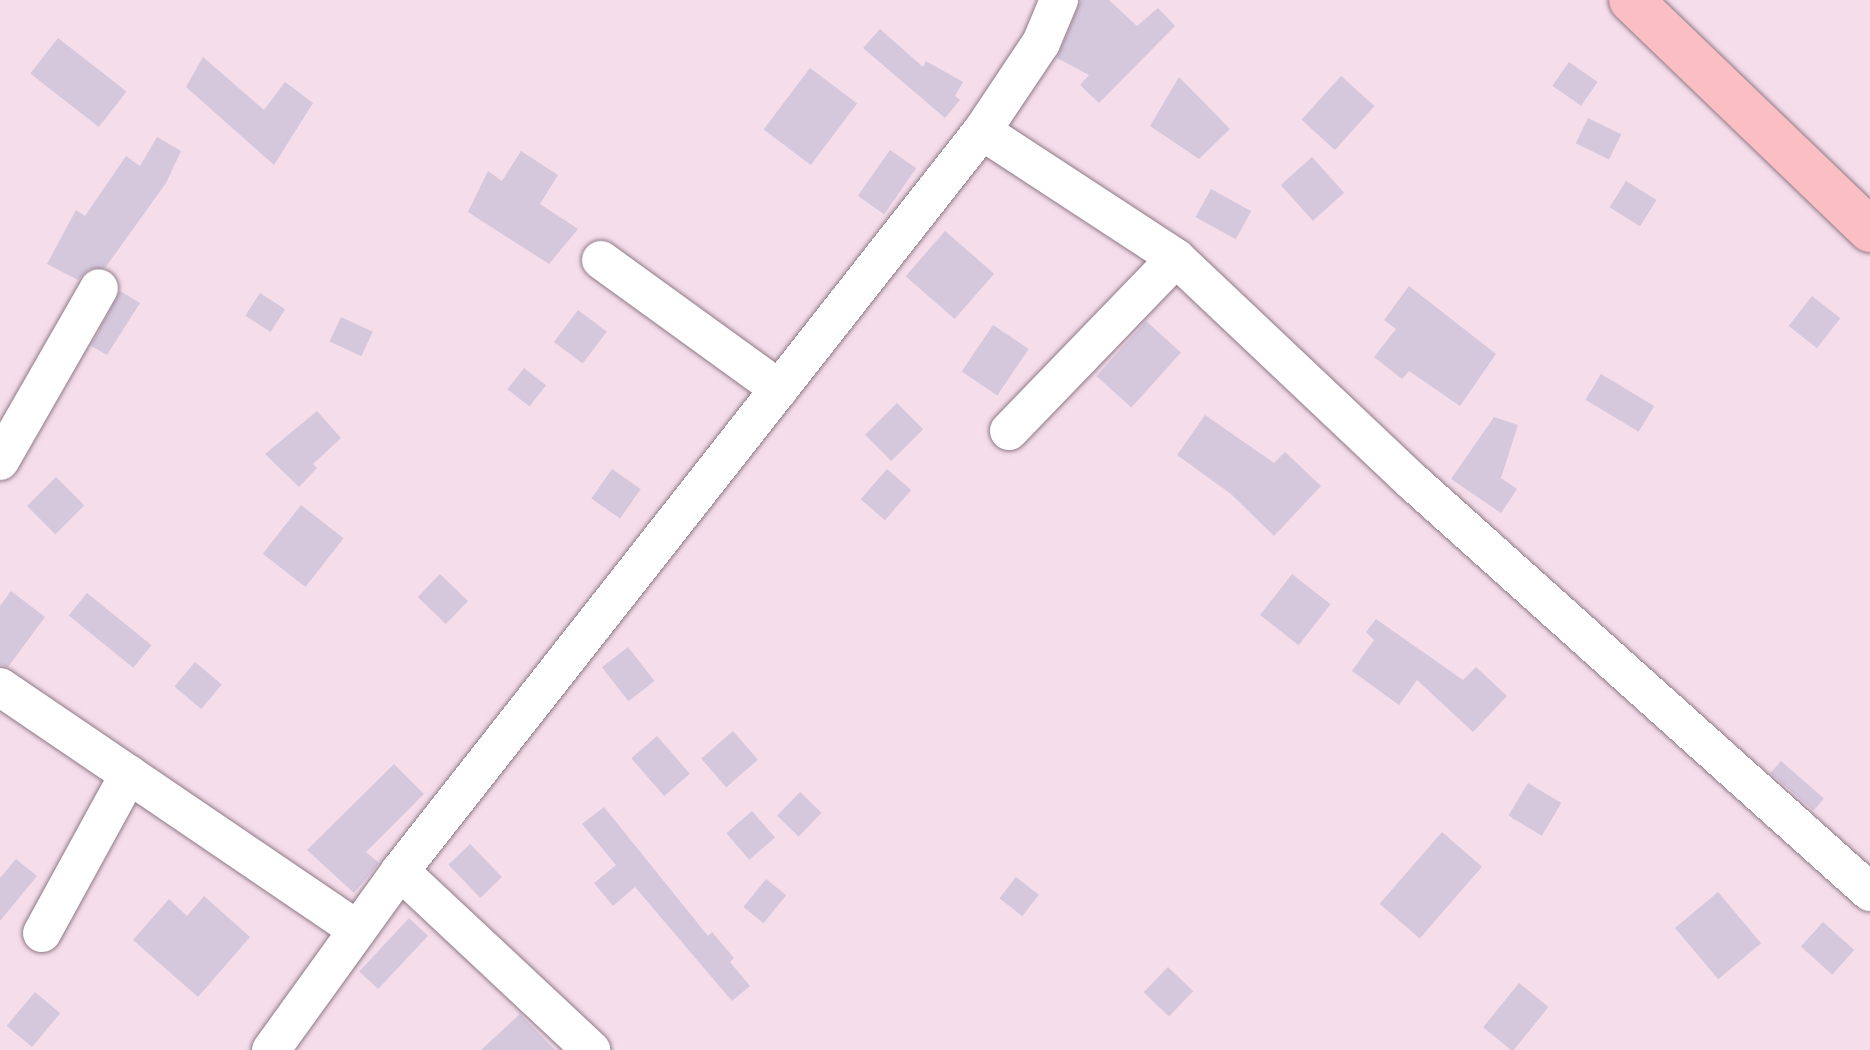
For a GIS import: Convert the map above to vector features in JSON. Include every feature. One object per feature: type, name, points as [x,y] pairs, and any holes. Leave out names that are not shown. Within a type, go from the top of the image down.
[{"type":"highway","points":[[1631,0],[1870,230]]},
{"type":"street","points":[[271,1050],[400,871],[982,131],[1041,43],[1059,0]]},
{"type":"street","points":[[982,131],[1176,258],[1413,482],[1870,892]]},
{"type":"street","points":[[1009,431],[1176,258]]},
{"type":"street","points":[[601,260],[779,389]]},
{"type":"street","points":[[0,461],[99,288]]},
{"type":"street","points":[[0,687],[357,930]]},
{"type":"street","points":[[42,933],[129,774]]},
{"type":"street","points":[[400,871],[591,1050]]},
{"type":"building","points":[[1081,0],[1109,0],[1137,26],[1158,8],[1175,26],[1099,103],[1080,85],[1089,75],[1057,58]]},
{"type":"building","points":[[880,29],[923,67],[926,61],[963,82],[955,96],[960,100],[945,118],[863,48]]},
{"type":"building","points":[[58,38],[127,92],[99,127],[30,73]]},
{"type":"building","points":[[203,57],[264,110],[285,82],[313,103],[274,165],[186,87]]},
{"type":"building","points":[[1569,62],[1598,82],[1581,106],[1552,86]]},
{"type":"building","points":[[810,68],[857,104],[811,165],[764,129]]},
{"type":"building","points":[[1341,76],[1374,106],[1335,150],[1302,120]]},
{"type":"building","points":[[1179,77],[1230,129],[1199,159],[1150,126]]},
{"type":"building","points":[[1588,118],[1621,134],[1609,159],[1576,143]]},
{"type":"building","points":[[157,137],[181,151],[166,183],[105,268],[89,269],[78,280],[47,264],[76,210],[85,216],[126,156],[140,166]]},
{"type":"building","points":[[890,150],[916,168],[884,214],[858,196]]},
{"type":"building","points":[[521,151],[558,175],[540,204],[578,229],[549,264],[468,212],[488,171],[502,181]]},
{"type":"building","points":[[1312,157],[1344,193],[1313,221],[1281,185]]},
{"type":"building","points":[[1626,181],[1657,200],[1640,226],[1610,207]]},
{"type":"building","points":[[1211,189],[1251,211],[1236,239],[1195,217]]},
{"type":"building","points":[[945,231],[994,274],[955,319],[906,276]]},
{"type":"building","points":[[1409,286],[1496,354],[1460,406],[1409,371],[1402,379],[1374,357],[1396,329],[1384,320]]},
{"type":"building","points":[[120,291],[140,303],[107,355],[91,346]]},
{"type":"building","points":[[260,293],[285,309],[270,332],[245,316]]},
{"type":"building","points":[[1812,296],[1840,318],[1817,348],[1789,326]]},
{"type":"building","points":[[578,310],[607,332],[583,364],[554,342]]},
{"type":"building","points":[[341,317],[373,332],[361,356],[330,341]]},
{"type":"building","points":[[1146,321],[1181,352],[1131,407],[1096,376]]},
{"type":"building","points":[[993,325],[1029,349],[997,395],[962,371]]},
{"type":"building","points":[[524,368],[546,385],[529,407],[507,389]]},
{"type":"building","points":[[1601,374],[1654,406],[1639,432],[1586,400]]},
{"type":"building","points":[[897,403],[923,429],[891,461],[865,435]]},
{"type":"building","points":[[317,411],[341,438],[313,464],[317,468],[299,487],[265,454]]},
{"type":"building","points":[[1205,415],[1274,463],[1285,452],[1321,486],[1274,536],[1231,494],[1177,455]]},
{"type":"building","points":[[1494,417],[1518,425],[1501,478],[1517,489],[1501,513],[1451,479]]},
{"type":"building","points":[[612,469],[641,489],[620,519],[591,498]]},
{"type":"building","points":[[887,469],[911,490],[885,520],[861,499]]},
{"type":"building","points":[[56,477],[84,505],[55,534],[27,506]]},
{"type":"building","points":[[301,505],[344,538],[305,587],[263,554]]},
{"type":"building","points":[[440,574],[468,601],[446,624],[418,597]]},
{"type":"building","points":[[1292,574],[1331,604],[1299,645],[1260,615]]},
{"type":"building","points":[[11,591],[45,617],[8,667],[0,665],[0,606]]},
{"type":"building","points":[[87,593],[152,645],[133,668],[69,616]]},
{"type":"building","points":[[1376,619],[1463,680],[1476,667],[1507,696],[1473,732],[1417,680],[1399,705],[1352,671],[1374,640],[1366,632]]},
{"type":"building","points":[[628,647],[654,681],[628,701],[602,667]]},
{"type":"building","points":[[195,662],[222,684],[201,709],[174,687]]},
{"type":"building","points":[[733,731],[758,760],[726,787],[701,759]]},
{"type":"building","points":[[657,736],[690,774],[664,796],[631,758]]},
{"type":"building","points":[[1781,761],[1824,798],[1814,810],[1771,773]]},
{"type":"building","points":[[394,764],[424,794],[366,852],[379,863],[354,893],[307,850]]},
{"type":"building","points":[[1528,783],[1561,803],[1542,836],[1508,816]]},
{"type":"building","points":[[800,792],[822,813],[799,837],[777,816]]},
{"type":"building","points":[[604,807],[708,936],[712,932],[734,958],[730,962],[750,986],[732,1001],[635,887],[613,906],[594,883],[616,865],[582,824]]},
{"type":"building","points":[[752,811],[775,837],[749,860],[726,833]]},
{"type":"building","points":[[1442,832],[1482,867],[1420,938],[1380,904]]},
{"type":"building","points":[[470,844],[502,877],[480,898],[448,865]]},
{"type":"building","points":[[16,859],[37,876],[0,921],[0,878]]},
{"type":"building","points":[[1016,877],[1039,895],[1022,916],[999,898]]},
{"type":"building","points":[[766,879],[786,895],[764,923],[743,907]]},
{"type":"building","points":[[1718,892],[1761,943],[1718,979],[1675,928]]},
{"type":"building","points":[[204,896],[250,937],[198,997],[133,940],[169,899],[187,916]]},
{"type":"building","points":[[409,918],[428,936],[378,989],[359,971]]},
{"type":"building","points":[[1823,922],[1854,950],[1832,975],[1801,947]]},
{"type":"building","points":[[1168,967],[1193,991],[1169,1016],[1144,992]]},
{"type":"building","points":[[1519,983],[1549,1007],[1514,1050],[1483,1027]]},
{"type":"building","points":[[35,992],[60,1013],[32,1047],[7,1026]]},
{"type":"building","points":[[520,1014],[555,1050],[481,1050]]}]
